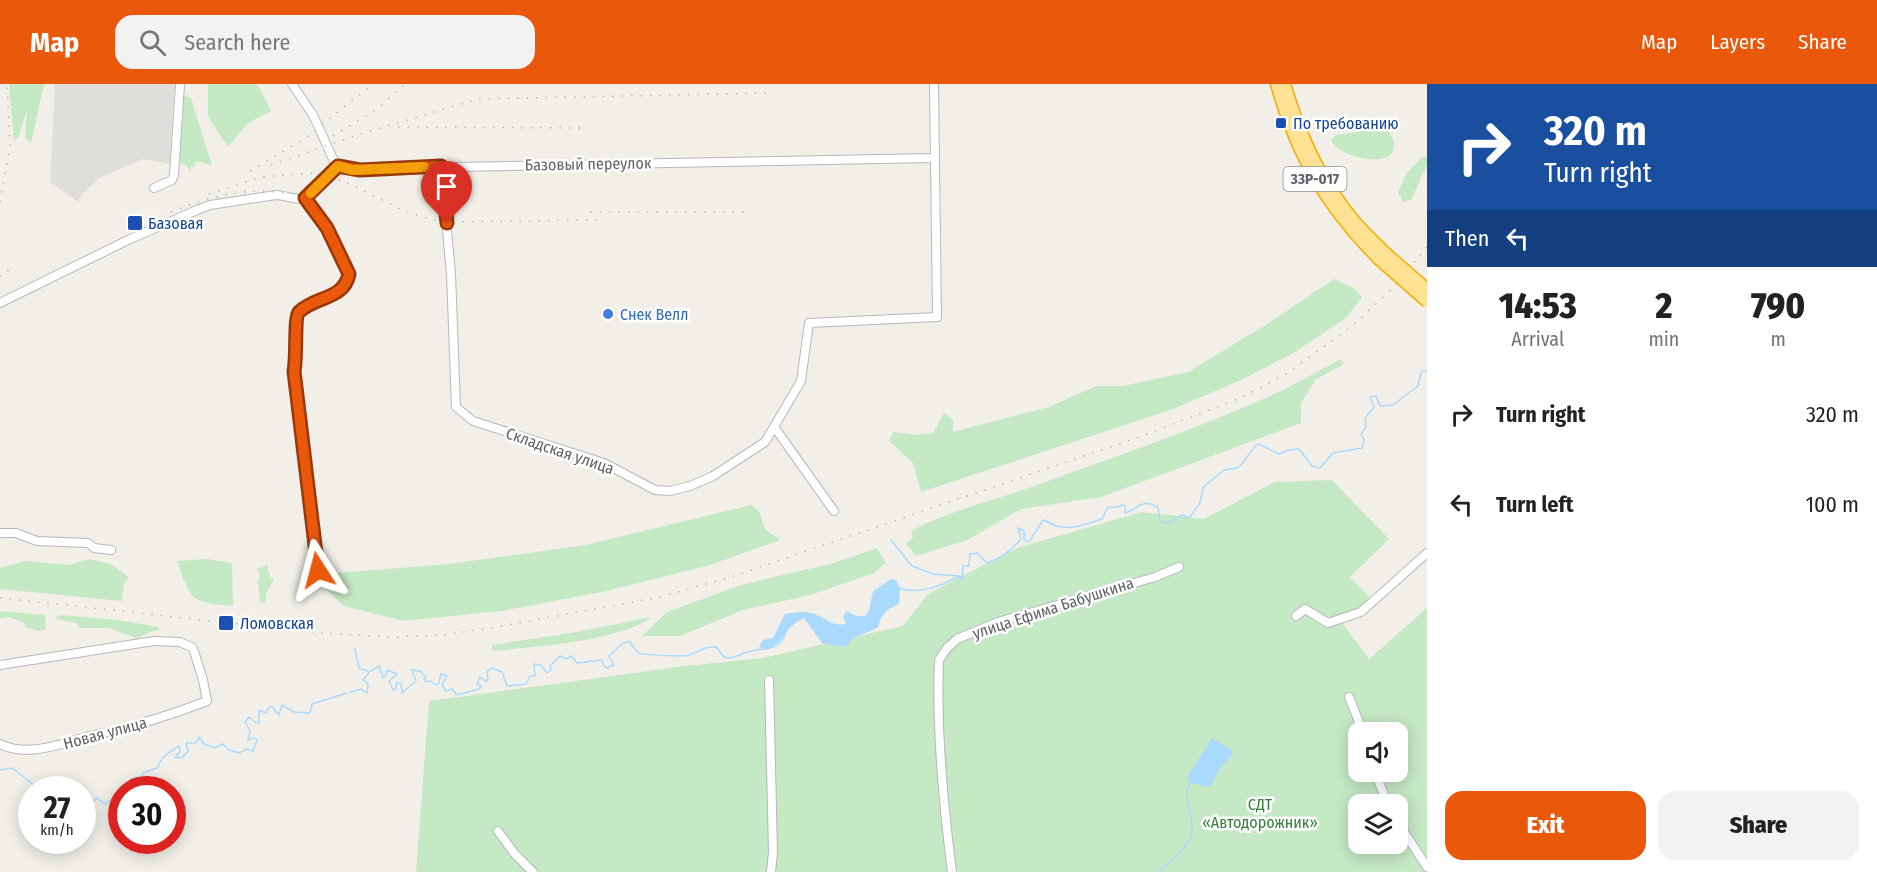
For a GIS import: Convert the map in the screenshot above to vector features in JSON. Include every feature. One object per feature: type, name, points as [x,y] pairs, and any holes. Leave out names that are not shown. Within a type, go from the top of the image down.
[{"type":"highway","name":"33Р-017","points":[[1276,84],[1290,127],[1310,170],[1330,204],[1348,228],[1427,289]]},
{"type":"highway","name":"33Р-017","points":[[1285,84],[1306,143],[1336,195],[1382,256],[1427,302]]},
{"type":"street","points":[[154,188],[172,180],[174,175],[180,84]]},
{"type":"street","points":[[0,303],[128,240],[210,205],[276,195],[286,195],[300,200],[305,198],[338,166],[313,115],[292,84]]},
{"type":"street","points":[[933,158],[934,84]]},
{"type":"street","name":"Базовый переулок","points":[[338,166],[360,170],[441,166],[933,158]]},
{"type":"street","name":"Складская улица","points":[[441,166],[450,264],[456,407],[473,421],[604,463],[655,490],[670,491],[713,476],[765,442],[801,381],[809,323],[937,317],[933,158]]},
{"type":"street","points":[[305,198],[319,215],[338,247],[349,274],[348,282],[342,290],[299,312],[295,320],[297,357],[294,371],[318,570]]},
{"type":"street","points":[[775,428],[834,511]]},
{"type":"street","points":[[0,533],[16,533],[37,541],[88,543],[94,548],[111,550]]},
{"type":"street","points":[[1296,616],[1305,609],[1328,623],[1361,612],[1427,553]]},
{"type":"street","name":"улица Ефима Бабушкина","points":[[952,872],[942,786],[939,664],[944,651],[957,639],[998,622],[1155,577],[1179,567]]},
{"type":"street","name":"Новая улица","points":[[0,665],[154,641],[180,642],[193,648],[207,701],[136,726],[64,745],[23,750],[0,744]]},
{"type":"street","points":[[770,680],[773,852],[771,872]]},
{"type":"street","points":[[1348,697],[1359,722]]},
{"type":"street","points":[[498,831],[514,853],[533,872]]},
{"type":"street","points":[[1408,838],[1427,867]]},
{"type":"shaded area","points":[[55,84],[174,84],[170,164],[143,159],[99,178],[82,194],[78,202],[50,182]]},
{"type":"green space","points":[[9,84],[44,84],[31,143],[25,138],[27,110],[18,138],[14,140]]},
{"type":"green space","points":[[208,84],[255,84],[259,87],[271,111],[248,123],[228,147],[208,117]]},
{"type":"green space","points":[[184,96],[191,98],[212,165],[196,161],[194,168],[191,166],[190,171],[187,166],[179,162]]},
{"type":"green space","points":[[1381,128],[1389,132],[1395,144],[1392,153],[1379,159],[1351,155],[1331,141],[1336,135]]},
{"type":"green space","points":[[1422,157],[1427,157],[1427,165],[1411,200],[1403,202],[1398,192],[1406,174]]},
{"type":"green space","points":[[1334,279],[1352,287],[1362,297],[1346,318],[1295,352],[1243,379],[1173,409],[921,492],[913,463],[889,441],[893,432],[915,435],[933,433],[944,413],[953,419],[953,432],[1049,407],[1096,386],[1123,386],[1188,372],[1267,324]]},
{"type":"green space","points":[[1341,359],[1343,365],[1316,379],[1301,403],[1301,423],[1101,497],[1021,509],[967,540],[916,556],[906,544],[913,538],[911,531],[941,517],[1034,486],[1214,420],[1281,391]]},
{"type":"green space","name":"СДТ «Автодорожник»","points":[[1332,480],[1389,539],[1350,577],[1370,597],[1343,624],[1369,659],[1427,608],[1427,872],[416,872],[429,701],[685,666],[763,658],[903,626],[928,594],[1017,548],[1142,512],[1204,519],[1275,482]]},
{"type":"green space","points":[[751,505],[759,511],[765,529],[780,540],[710,565],[602,592],[501,611],[404,621],[344,606],[323,587],[324,578],[338,573],[449,564],[586,545]]},
{"type":"green space","points":[[877,548],[886,563],[874,573],[810,595],[743,610],[680,636],[642,636],[667,612],[744,584],[831,564]]},
{"type":"green space","points":[[89,559],[111,564],[129,577],[124,584],[122,601],[0,589],[0,568],[25,561],[70,565]]},
{"type":"green space","points":[[206,559],[232,563],[233,606],[200,601],[190,592],[177,561]]},
{"type":"green space","points":[[267,565],[270,577],[274,579],[266,594],[266,602],[260,602],[258,582],[260,575],[257,569]]},
{"type":"green space","points":[[0,611],[45,615],[46,629],[40,631],[26,627],[23,622],[8,617],[0,618]]},
{"type":"green space","points":[[57,616],[117,620],[158,627],[159,630],[147,633],[138,639],[109,628],[80,628],[76,623],[56,619]]},
{"type":"green space","points":[[652,617],[618,632],[576,642],[493,651],[492,645]]},
{"type":"water","points":[[891,579],[896,580],[900,588],[899,604],[885,612],[878,627],[856,637],[845,647],[822,643],[804,618],[767,650],[759,647],[763,640],[773,638],[785,614],[811,613],[838,624],[846,624],[843,617],[846,611],[856,616],[865,616],[869,611],[873,591]]},
{"type":"water","points":[[1212,738],[1232,750],[1232,755],[1219,770],[1210,787],[1190,783],[1187,777]]},
{"type":"waterway","points":[[899,588],[922,590],[938,586],[959,576],[962,580],[963,566],[969,566],[970,554],[977,553],[987,563],[997,559],[1010,551],[1021,539],[1018,528],[1024,531],[1024,540],[1029,542],[1043,520],[1057,526],[1074,527],[1102,519],[1108,507],[1125,506],[1125,513],[1145,504],[1158,508],[1160,522],[1168,523],[1182,515],[1189,518],[1200,503],[1203,488],[1224,470],[1241,465],[1259,444],[1279,454],[1299,449],[1312,466],[1320,468],[1333,453],[1362,448],[1364,440],[1361,434],[1366,427],[1365,418],[1374,407],[1370,397],[1376,396],[1380,406],[1393,405],[1418,386],[1421,372],[1427,370]]},
{"type":"waterway","points":[[891,540],[912,566],[933,574],[959,576]]},
{"type":"waterway","points":[[350,692],[362,689],[367,693],[368,684],[363,680],[369,672],[379,666],[383,678],[387,670],[397,674],[389,681],[393,690],[396,689],[396,683],[401,683],[402,693],[416,681],[412,670],[420,671],[426,677],[424,679],[426,682],[430,681],[436,685],[439,683],[441,674],[447,676],[442,685],[446,691],[452,689],[457,695],[479,689],[481,686],[477,684],[480,677],[486,682],[487,672],[491,668],[502,672],[507,686],[526,684],[530,676],[535,676],[534,664],[541,665],[547,673],[551,670],[550,666],[560,656],[566,659],[571,656],[577,663],[602,660],[607,668],[614,665],[609,656],[627,642],[630,642],[636,651],[642,654],[687,656],[706,648],[716,647],[724,657],[730,658],[772,648],[781,642],[787,628]]},
{"type":"waterway","points":[[355,649],[359,668],[367,671]]},
{"type":"waterway","points":[[142,776],[143,773],[157,768],[163,758],[179,746],[180,751],[175,758],[183,757],[188,751],[186,743],[196,743],[199,737],[204,744],[215,748],[223,744],[229,750],[240,753],[246,749],[253,751],[257,740],[254,738],[248,740],[250,731],[245,722],[249,717],[259,723],[259,710],[266,713],[269,707],[272,707],[279,715],[282,705],[294,712],[310,713],[312,704],[347,693]]},
{"type":"waterway","points":[[0,770],[12,768],[22,776]]},
{"type":"waterway","points":[[1159,872],[1184,848],[1191,836],[1192,824],[1187,801],[1190,783]]},
{"type":"waterway","points":[[96,799],[105,804],[108,802]]},
{"type":"railway","points":[[0,202],[10,146],[7,84]]},
{"type":"railway","points":[[250,171],[304,139],[373,84]]},
{"type":"railway","points":[[333,136],[376,110],[405,84]]},
{"type":"railway","points":[[271,165],[357,135],[478,99],[768,93]]},
{"type":"railway","points":[[398,127],[585,128]]},
{"type":"railway","points":[[209,194],[261,177],[310,173],[342,180],[406,212],[440,222],[600,220]]},
{"type":"railway","points":[[171,212],[230,194],[260,191],[292,194]]},
{"type":"railway","points":[[590,212],[750,212]]},
{"type":"railway","points":[[0,598],[322,633],[390,637],[442,635],[491,628],[660,597],[731,577],[1142,436],[1243,397],[1286,374],[1351,327],[1393,288],[1427,247]]},
{"type":"railway","points":[[0,277],[9,270]]},
{"type":"slow traffic","points":[[311,193],[338,166],[352,170],[424,167]]},
{"type":"place","name":"По требованию","points":[[1281,123]]},
{"type":"place","name":"Базовая","points":[[135,223]]},
{"type":"place","name":"Снек Велл","points":[[608,314]]},
{"type":"place","name":"Ломовская","points":[[226,623]]},
{"type":"route","points":[[318,570],[315,562],[294,371],[297,357],[295,320],[299,312],[342,290],[348,282],[349,274],[338,247],[319,215],[305,198],[338,166],[360,170],[441,166],[447,223]]}]
